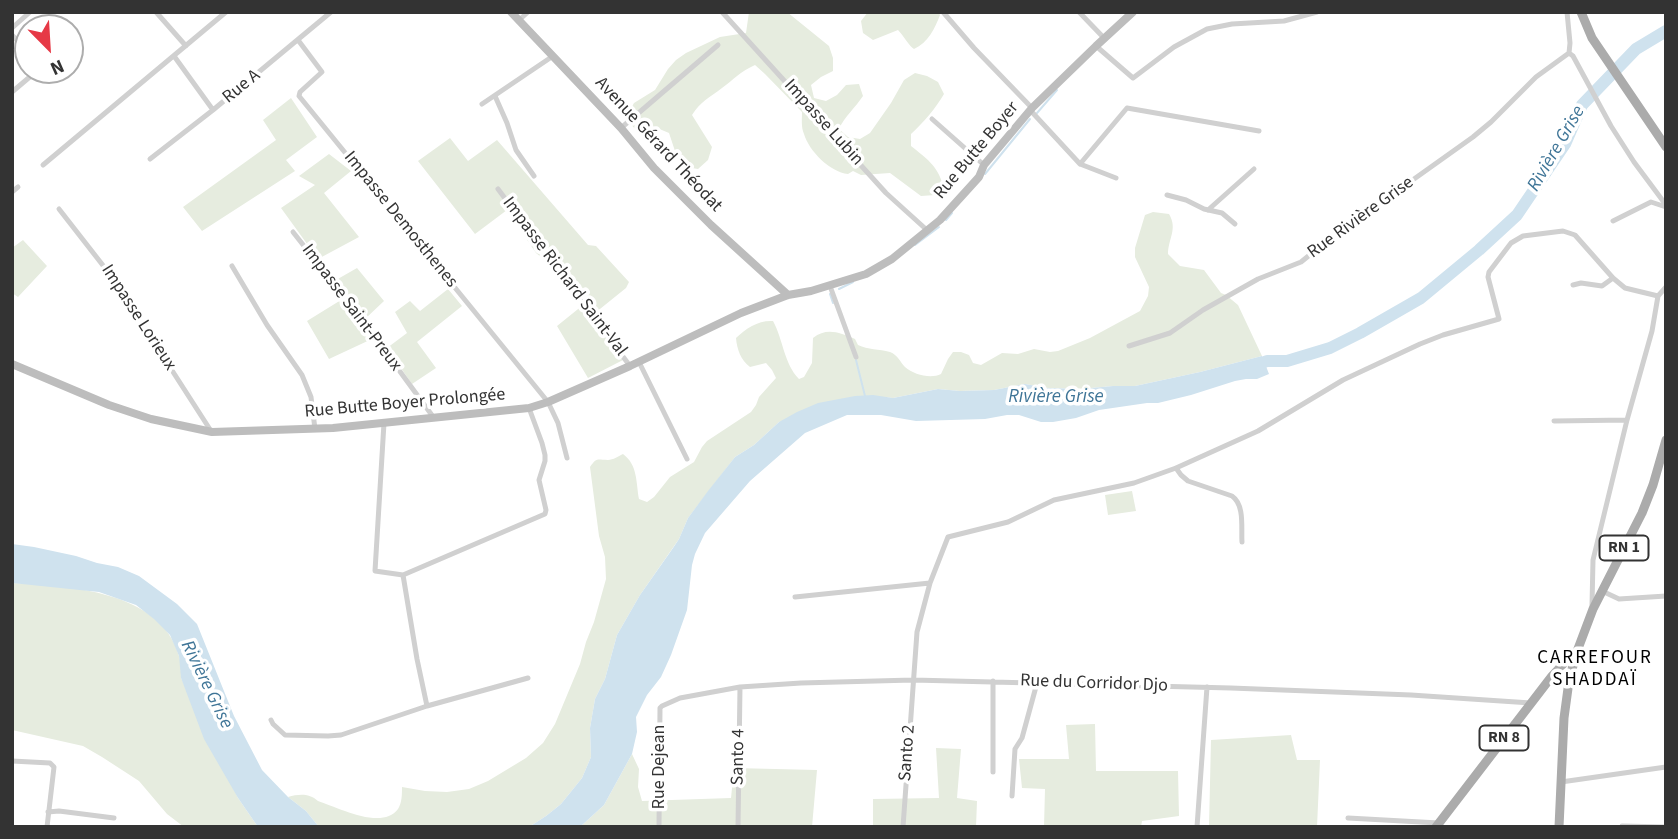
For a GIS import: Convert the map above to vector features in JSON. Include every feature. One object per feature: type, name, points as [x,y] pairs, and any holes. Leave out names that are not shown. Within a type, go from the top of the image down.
[{"type":"main road","points":[[1581,12],[1592,38],[1666,147]]},
{"type":"main road","name":"RN 1","points":[[1559,827],[1564,718],[1576,654],[1592,609],[1642,513],[1662,467],[1666,440]]},
{"type":"main road","name":"RN 8","points":[[1438,825],[1560,667],[1576,654]]},
{"type":"street","points":[[12,28],[30,12]]},
{"type":"street","points":[[156,12],[186,46]]},
{"type":"street","points":[[43,165],[226,12]]},
{"type":"street","name":"Rue A","points":[[150,159],[331,12]]},
{"type":"street","name":"Avenue Gérard Théodat","points":[[510,12],[621,128],[648,162],[711,225],[788,295]]},
{"type":"street","points":[[518,20],[528,12]]},
{"type":"street","name":"Impasse Lubin","points":[[722,12],[886,193],[928,231]]},
{"type":"street","points":[[943,12],[1080,164],[1115,178]]},
{"type":"street","points":[[1079,12],[1104,38]]},
{"type":"street","name":"Rue Butte Boyer","points":[[788,295],[830,286],[866,274],[928,231],[972,186],[984,165],[1031,109],[1133,12]]},
{"type":"street","points":[[1096,46],[1133,78],[1174,47],[1207,29],[1232,24],[1284,21],[1317,12]]},
{"type":"street","points":[[1567,12],[1571,54],[1634,162],[1666,206]]},
{"type":"street","name":"Impasse Demosthenes","points":[[298,40],[322,72],[299,92],[299,96],[548,402]]},
{"type":"street","points":[[621,128],[718,45]]},
{"type":"street","name":"Rue Rivière Grise","points":[[1129,346],[1170,333],[1203,310],[1258,279],[1301,262],[1472,137],[1536,77],[1571,54]]},
{"type":"street","points":[[174,55],[213,110]]},
{"type":"street","points":[[482,104],[553,56]]},
{"type":"street","points":[[495,96],[516,150],[534,176]]},
{"type":"street","points":[[1080,164],[1127,108],[1259,131]]},
{"type":"street","points":[[932,119],[984,165]]},
{"type":"street","points":[[1209,210],[1254,169]]},
{"type":"street","points":[[12,192],[18,187]]},
{"type":"street","name":"Impasse Richard Saint-Val","points":[[498,189],[634,364],[687,459]]},
{"type":"street","points":[[1167,195],[1222,213],[1235,224]]},
{"type":"street","points":[[1613,221],[1651,202],[1666,206]]},
{"type":"street","name":"Impasse Lorieux","points":[[59,209],[112,277],[212,432]]},
{"type":"street","name":"Impasse Saint-Preux","points":[[293,232],[434,418]]},
{"type":"street","points":[[1242,542],[1238,500],[1188,481],[1176,468],[1258,431],[1343,380],[1420,344],[1499,319],[1488,277],[1511,243],[1523,236],[1569,232],[1575,235],[1625,288],[1658,296]]},
{"type":"street","points":[[232,266],[267,325],[302,374],[311,397],[315,429]]},
{"type":"street","points":[[1573,285],[1581,283],[1602,286],[1613,278]]},
{"type":"street","points":[[830,286],[856,357]]},
{"type":"street","points":[[1592,609],[1593,560],[1652,331],[1658,296],[1666,287]]},
{"type":"street","name":"Rue Butte Boyer Prolongée","points":[[12,364],[109,405],[151,419],[212,432],[315,429],[384,423],[529,408],[548,402],[741,313],[788,295]]},
{"type":"street","points":[[548,402],[558,423],[567,458]]},
{"type":"street","points":[[384,423],[375,571],[403,575],[543,516],[546,512],[539,480],[545,455],[529,408]]},
{"type":"street","points":[[1554,421],[1627,420]]},
{"type":"street","name":"Santo 2","points":[[903,827],[917,632],[930,583],[948,537],[1007,522],[1054,500],[1134,483],[1176,468]]},
{"type":"street","points":[[403,575],[427,706]]},
{"type":"street","points":[[795,597],[930,583]]},
{"type":"street","points":[[1602,591],[1619,599],[1666,596]]},
{"type":"street","points":[[271,720],[285,735],[341,735],[427,706],[528,678]]},
{"type":"street","name":"Rue du Corridor Djo","points":[[660,708],[680,698],[740,687],[913,680],[1207,687],[1531,703]]},
{"type":"street","points":[[993,681],[993,772]]},
{"type":"street","points":[[1012,796],[1015,749],[1022,737],[1037,683]]},
{"type":"street","name":"Santo 4","points":[[738,827],[740,687]]},
{"type":"street","points":[[1197,827],[1207,687]]},
{"type":"street","name":"Rue Dejean","points":[[659,827],[660,708]]},
{"type":"street","points":[[12,761],[52,764],[55,771],[47,827]]},
{"type":"street","points":[[1561,782],[1666,767]]},
{"type":"street","points":[[48,812],[114,818]]},
{"type":"street","points":[[1348,818],[1404,820],[1438,825]]},
{"type":"street","points":[[1622,827],[1666,827]]},
{"type":"shaded area","points":[[749,12],[787,12],[829,46],[833,71],[811,85],[814,98],[826,101],[837,95],[846,85],[859,84],[863,96],[839,129],[848,137],[860,139],[870,133],[904,80],[915,73],[938,82],[944,94],[911,134],[911,146],[931,163],[941,178],[943,185],[935,195],[921,196],[890,173],[861,175],[853,171],[848,174],[827,165],[815,154],[807,141],[802,129],[802,112],[755,65],[706,100],[692,115],[712,147],[708,160],[698,169],[686,167],[677,157],[669,133],[657,128],[645,133],[633,127],[628,114],[634,103],[655,90],[676,60],[720,37],[746,33]]},
{"type":"shaded area","points":[[868,12],[938,12],[940,15],[927,39],[914,49],[898,30],[873,40],[863,33],[861,21]]},
{"type":"shaded area","points":[[291,98],[317,137],[286,160],[295,171],[202,231],[183,207],[276,140],[263,120]]},
{"type":"shaded area","points":[[450,138],[468,161],[497,140],[588,245],[596,246],[629,282],[626,288],[595,313],[607,329],[623,360],[588,378],[557,326],[588,301],[567,274],[561,278],[536,253],[507,210],[475,234],[418,161]]},
{"type":"shaded area","points":[[329,154],[351,171],[324,193],[359,237],[318,259],[281,208],[315,185],[299,176]]},
{"type":"shaded area","points":[[1153,212],[1169,214],[1172,219],[1173,229],[1168,254],[1180,266],[1204,270],[1221,293],[1238,305],[1262,356],[1135,386],[1080,389],[1025,384],[994,390],[938,389],[893,398],[883,397],[779,422],[754,445],[735,457],[688,518],[679,539],[640,595],[617,635],[605,679],[595,699],[590,728],[591,757],[582,778],[561,804],[546,816],[529,827],[319,827],[306,811],[288,797],[307,795],[359,816],[381,818],[398,809],[402,787],[447,792],[469,789],[526,758],[543,743],[555,724],[580,664],[606,579],[605,557],[599,536],[590,467],[596,460],[610,460],[623,454],[634,469],[639,499],[647,502],[670,477],[694,462],[707,441],[751,412],[759,397],[776,378],[766,363],[750,367],[738,351],[736,338],[748,328],[758,323],[773,321],[790,366],[799,379],[804,377],[812,363],[813,338],[828,332],[855,339],[862,347],[890,352],[909,370],[928,376],[941,374],[953,352],[969,355],[973,363],[981,365],[1002,353],[1018,354],[1034,349],[1058,351],[1090,338],[1140,311],[1148,296],[1149,287],[1135,257],[1135,248],[1145,215]]},
{"type":"shaded area","points":[[23,240],[47,266],[18,297],[12,293],[12,248]]},
{"type":"shaded area","points":[[357,268],[384,301],[365,319],[336,280]]},
{"type":"shaded area","points":[[448,289],[462,306],[417,342],[436,368],[412,384],[387,348],[407,333],[395,312],[410,301],[420,311]]},
{"type":"shaded area","points":[[341,300],[374,338],[329,359],[307,321]]},
{"type":"shaded area","points":[[1132,491],[1136,511],[1108,515],[1105,495]]},
{"type":"shaded area","points":[[12,583],[59,586],[109,596],[133,605],[153,617],[169,634],[179,656],[181,678],[238,798],[258,827],[184,827],[167,814],[139,781],[83,746],[12,730]]},
{"type":"shaded area","points":[[1095,724],[1096,771],[1178,771],[1179,816],[1142,821],[1141,827],[1044,827],[1045,789],[1022,788],[1019,759],[1069,759],[1066,725]]},
{"type":"shaded area","points":[[1291,735],[1297,760],[1320,760],[1317,827],[1209,827],[1211,740]]},
{"type":"shaded area","points":[[936,748],[961,749],[957,798],[977,801],[976,827],[873,827],[873,799],[939,798]]},
{"type":"shaded area","points":[[632,754],[639,769],[638,787],[642,801],[731,798],[734,768],[817,770],[812,827],[580,827],[604,805]]},
{"type":"water","points":[[1262,356],[1269,374],[1257,379],[1235,381],[1158,403],[1099,410],[1053,422],[1041,422],[1019,415],[916,421],[881,415],[847,415],[805,433],[750,481],[705,533],[695,554],[687,610],[671,655],[661,677],[647,695],[636,717],[637,732],[632,754],[604,805],[580,827],[529,827],[561,804],[582,778],[591,757],[590,728],[595,699],[605,679],[617,635],[640,595],[679,539],[688,518],[735,457],[754,445],[779,422],[818,403],[855,396],[893,398],[938,389],[994,390],[1025,384],[1080,389],[1135,386]]},
{"type":"water","points":[[12,544],[118,567],[139,576],[177,604],[197,624],[234,716],[262,770],[306,811],[319,827],[258,827],[204,739],[181,678],[179,656],[170,635],[136,605],[99,592],[12,583]]},
{"type":"waterway","name":"Rivière Grise","points":[[1249,368],[1267,361],[1287,361],[1330,348],[1421,298],[1517,215],[1565,144],[1582,105],[1636,49],[1666,31]]},
{"type":"waterway","points":[[1037,113],[1057,90]]},
{"type":"waterway","points":[[985,174],[1030,119]]},
{"type":"waterway","points":[[946,220],[952,213]]},
{"type":"waterway","points":[[915,245],[939,227]]},
{"type":"waterway","points":[[839,289],[853,282]]},
{"type":"waterway","points":[[830,294],[833,303]]},
{"type":"waterway","points":[[856,360],[865,396]]},
{"type":"district","name":"CARREFOUR SHADDAÏ","points":[[1595,670]]}]
